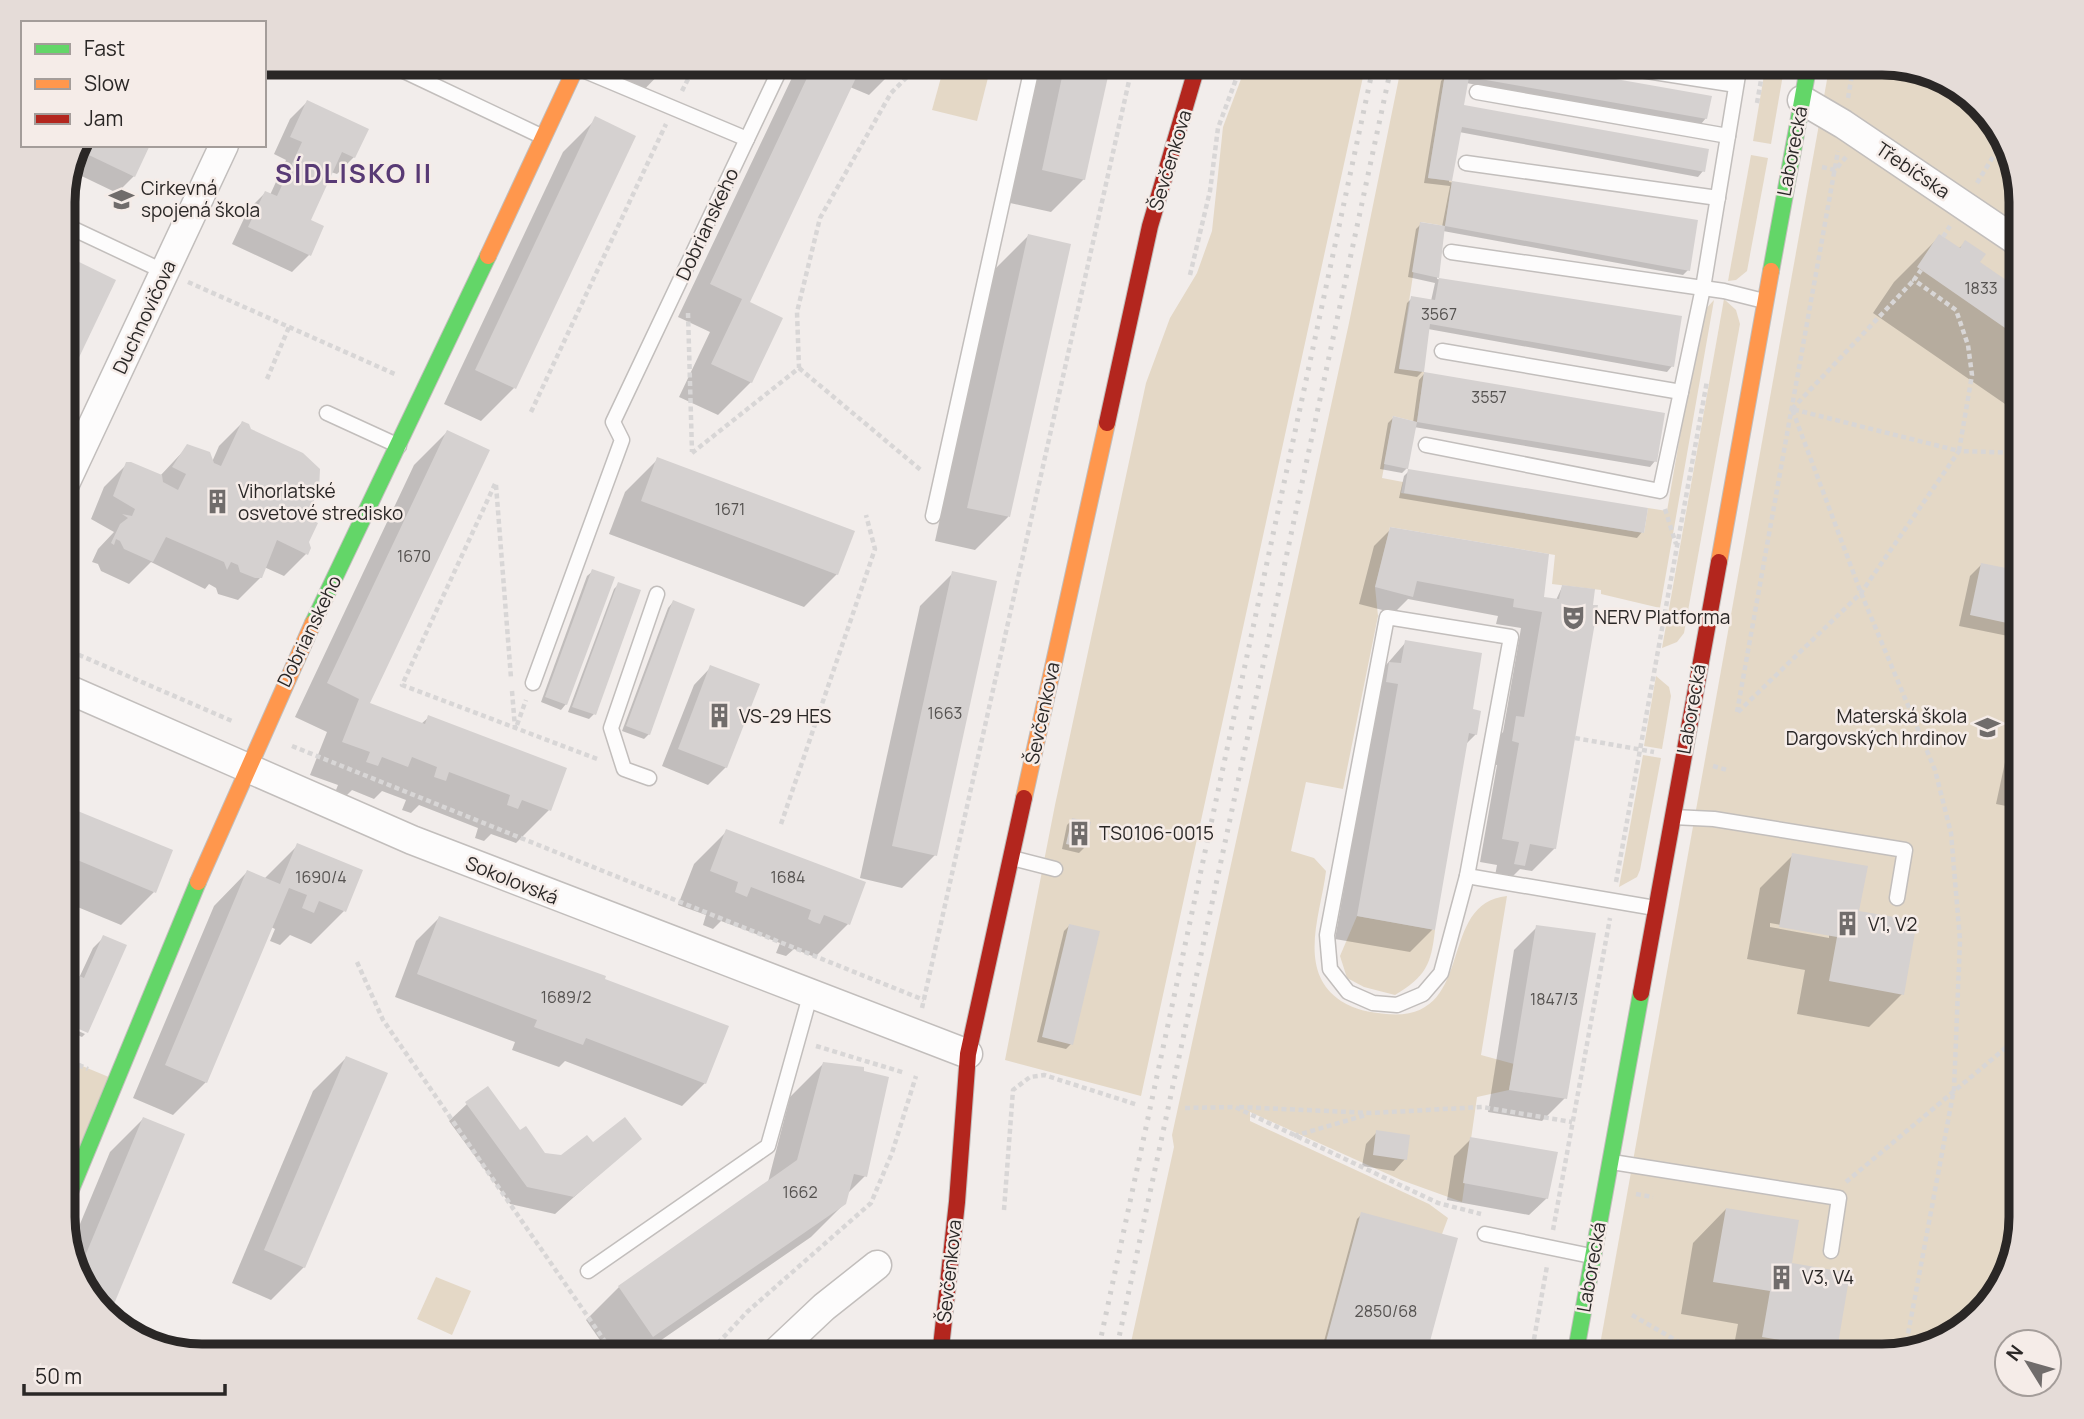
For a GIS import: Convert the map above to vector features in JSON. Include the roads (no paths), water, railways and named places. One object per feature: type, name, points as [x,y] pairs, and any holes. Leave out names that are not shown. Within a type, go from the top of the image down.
[{"type":"street","name":"Dobrianskeho","points":[[76,1178],[262,733],[572,75]]},
{"type":"street","name":"Ševčenkova","points":[[941,1344],[957,1202],[968,1055],[1150,226],[1196,75]]},
{"type":"street","name":"Laborecká","points":[[1577,1344],[1807,75]]},
{"type":"street","name":"Třebíčska","points":[[1802,100],[1843,124],[2009,236]]},
{"type":"street","name":"Duchnovičova","points":[[76,460],[224,147]]},
{"type":"street","name":"Sokolovská","points":[[76,693],[412,840],[968,1055]]},
{"type":"street","points":[[785,1344],[824,1307],[877,1265]]},
{"type":"lane","points":[[412,75],[543,137]]},
{"type":"lane","points":[[600,75],[747,139]]},
{"type":"lane","name":"Dobrianskeho","points":[[533,683],[622,440],[613,422],[777,75]]},
{"type":"lane","points":[[933,516],[1030,75]]},
{"type":"lane","points":[[1672,75],[1736,85]]},
{"type":"lane","points":[[1426,445],[1660,491],[1703,288],[1738,75]]},
{"type":"lane","points":[[1477,92],[1728,136]]},
{"type":"lane","points":[[1466,163],[1718,198]]},
{"type":"lane","points":[[76,230],[165,272]]},
{"type":"lane","points":[[1451,252],[1703,288],[1765,301]]},
{"type":"lane","points":[[1441,351],[1681,392]]},
{"type":"lane","points":[[327,413],[399,446]]},
{"type":"lane","points":[[649,778],[624,769],[611,728],[657,594]]},
{"type":"lane","points":[[1387,617],[1511,637],[1467,876],[1441,973],[1423,994],[1397,1005],[1373,1003],[1348,992],[1330,969],[1327,936],[1387,617]]},
{"type":"lane","points":[[1672,817],[1714,819],[1905,850],[1897,898]]},
{"type":"lane","points":[[1010,858],[1055,869]]},
{"type":"lane","points":[[1467,876],[1656,908]]},
{"type":"lane","points":[[588,1271],[768,1146],[810,996]]},
{"type":"lane","points":[[1611,1162],[1839,1198],[1831,1251]]},
{"type":"lane","points":[[1485,1234],[1592,1256]]},
{"type":"railway","points":[[1100,1344],[1371,75]]},
{"type":"railway","points":[[1118,1344],[1389,75]]},
{"type":"place","name":"Cirkevná spojená škola","points":[[121,199]]},
{"type":"place","name":"Vihorlatské osvetové stredisko","points":[[218,502]]},
{"type":"place","name":"NERV Platforma","points":[[1574,617]]},
{"type":"place","name":"VS-29 HES","points":[[719,716]]},
{"type":"place","name":"Materská škola Dargovských hrdinov","points":[[1987,727]]},
{"type":"place","name":"TS0106-0015","points":[[1079,833]]},
{"type":"place","name":"V1, V2","points":[[1848,924]]},
{"type":"place","name":"V3, V4","points":[[1782,1277]]},
{"type":"district","name":"SÍDLISKO II","points":[[354,174]]}]
